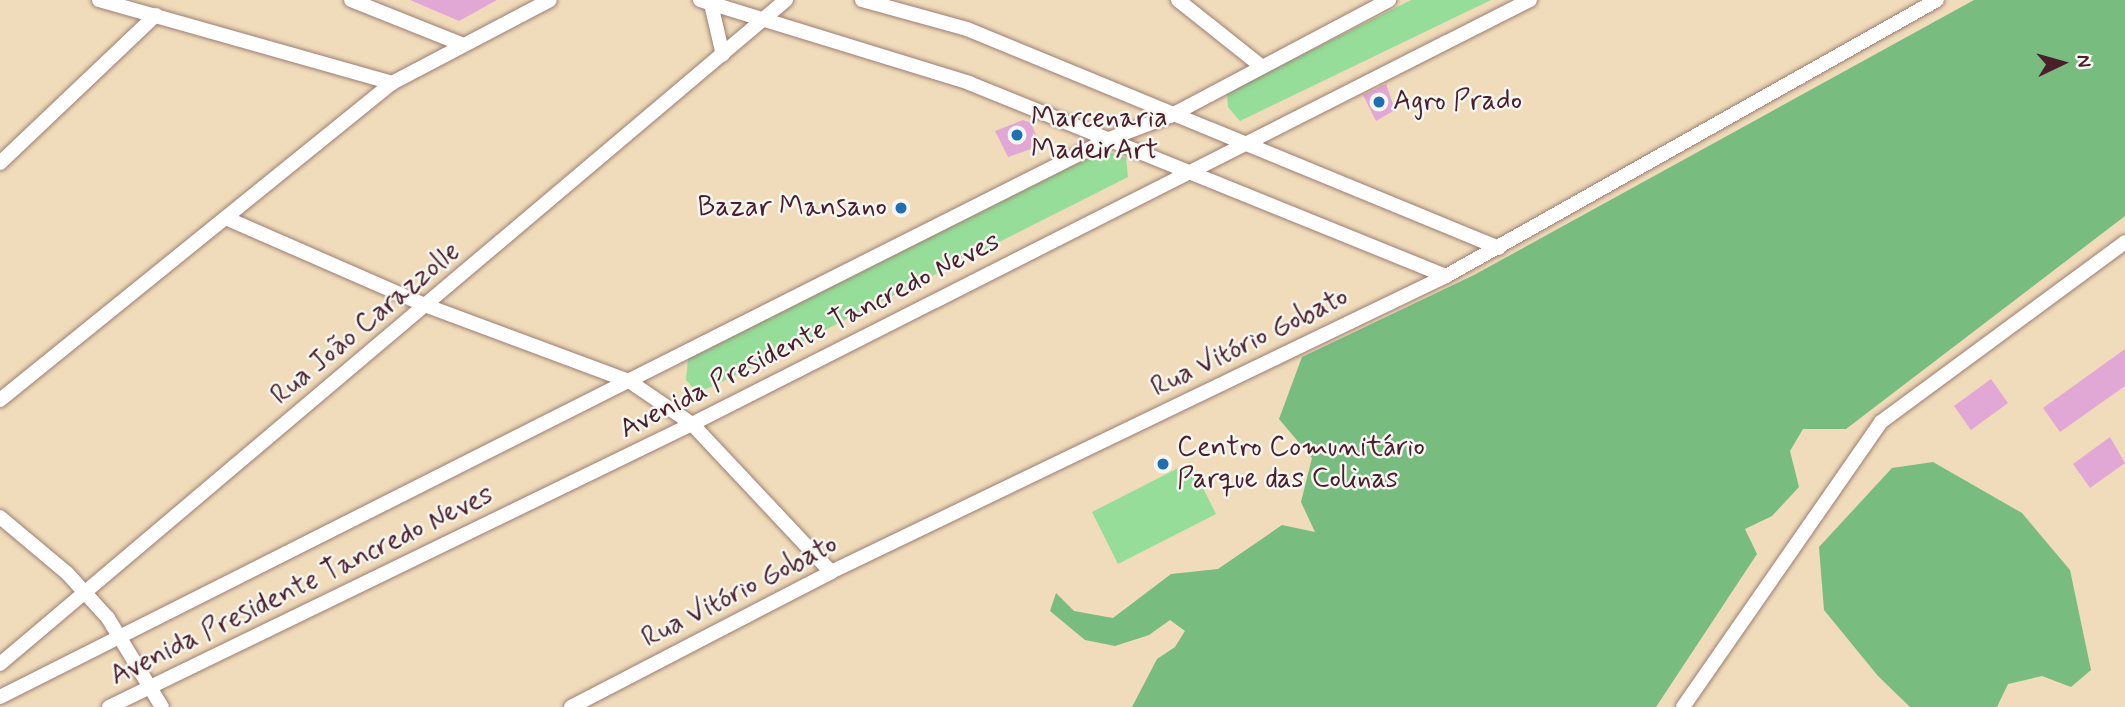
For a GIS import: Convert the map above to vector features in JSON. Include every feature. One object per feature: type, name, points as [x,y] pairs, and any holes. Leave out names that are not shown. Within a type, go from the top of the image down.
[{"type":"street","points":[[99,0],[392,83]]},
{"type":"street","points":[[351,0],[461,44]]},
{"type":"street","points":[[0,400],[228,219],[392,83],[461,44],[550,0]]},
{"type":"street","name":"Rua João Carazzolle","points":[[0,664],[764,23],[786,0]]},
{"type":"street","points":[[862,0],[967,29],[1170,116],[1499,248]]},
{"type":"street","points":[[1178,0],[1261,66]]},
{"type":"street","name":"Avenida Presidente Tancredo Neves","points":[[0,697],[1109,138],[1170,116],[1389,0]]},
{"type":"street","name":"Avenida Presidente Tancredo Neves","points":[[109,707],[692,424],[1530,0]]},
{"type":"street","name":"Rua Vitório Gobato","points":[[571,707],[831,572],[1446,276],[1937,0]]},
{"type":"street","points":[[705,2],[764,23],[969,83],[1446,276]]},
{"type":"street","points":[[705,2],[723,55]]},
{"type":"street","points":[[0,163],[156,15]]},
{"type":"street","points":[[228,219],[427,306],[629,381],[692,424],[831,572]]},
{"type":"street","points":[[1683,707],[1881,422],[2125,242]]},
{"type":"street","points":[[0,517],[85,593],[121,635],[152,685],[162,707]]},
{"type":"green space","points":[[1411,0],[1491,0],[1240,121],[1228,107],[1227,93]]},
{"type":"green space","points":[[1974,0],[2125,0],[2125,216],[1846,429],[1803,429],[1790,451],[1799,487],[1772,516],[1745,529],[1757,554],[1656,707],[1132,707],[1157,659],[1175,647],[1185,631],[1170,620],[1149,635],[1115,646],[1085,640],[1050,611],[1056,593],[1074,611],[1113,618],[1171,574],[1218,569],[1282,525],[1315,532],[1301,502],[1312,458],[1279,419],[1302,357],[1474,275]]},
{"type":"green space","points":[[1104,150],[1126,158],[1128,177],[714,386],[697,392],[686,380],[688,359]]},
{"type":"green space","points":[[1190,462],[1216,514],[1118,564],[1092,512]]},
{"type":"green space","points":[[1933,462],[2022,513],[2070,570],[2091,670],[2071,687],[2042,676],[2008,684],[1997,707],[1910,707],[1878,676],[1824,610],[1819,547],[1892,468]]},
{"type":"building","points":[[410,0],[497,0],[459,21]]},
{"type":"building","name":"Agro Prado","points":[[1386,84],[1395,110],[1376,121],[1363,95]]},
{"type":"building","name":"Marcenaria MadeirArt","points":[[1023,120],[1031,123],[1038,140],[1031,149],[1008,157],[995,131]]},
{"type":"building","points":[[2125,349],[2125,386],[2060,432],[2043,408]]},
{"type":"building","points":[[1991,379],[2008,403],[1971,430],[1954,406]]},
{"type":"building","points":[[2110,437],[2125,463],[2090,488],[2073,464]]},
{"type":"place","name":"Agro Prado","points":[[1379,102]]},
{"type":"place","name":"Marcenaria MadeirArt","points":[[1017,135]]},
{"type":"place","name":"Bazar Mansano","points":[[901,208]]},
{"type":"place","name":"Centro Comunitário Parque das Colinas","points":[[1163,464]]}]
